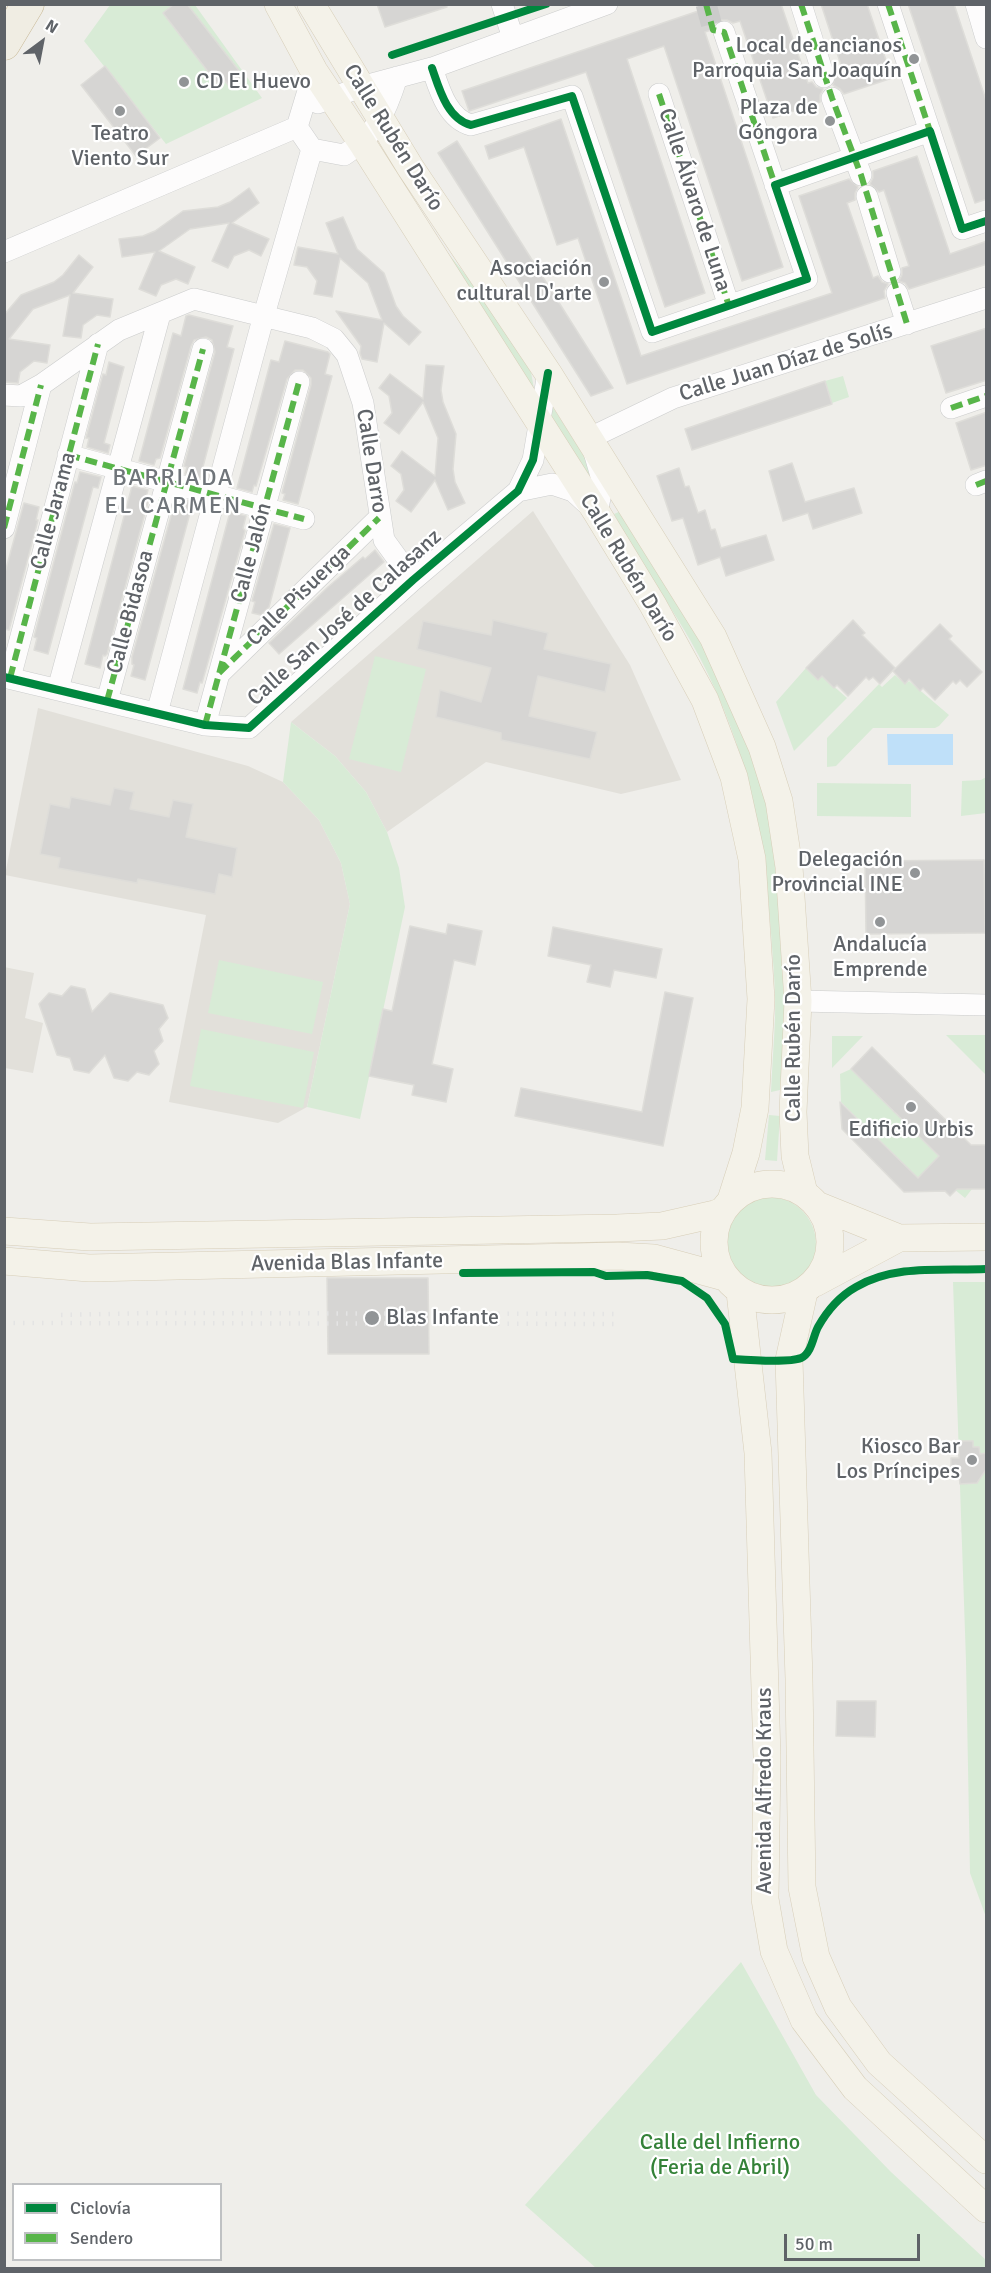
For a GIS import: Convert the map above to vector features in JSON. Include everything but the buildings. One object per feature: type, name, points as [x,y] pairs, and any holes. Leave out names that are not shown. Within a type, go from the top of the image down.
[{"type":"highway","points":[[4,44],[27,4]]},
{"type":"main road","name":"Calle Rubén Darío","points":[[278,4],[314,71],[597,513],[653,605],[705,700],[734,777],[752,859],[761,999],[755,1101],[746,1154],[727,1205]]},
{"type":"main road","name":"Calle Rubén Darío","points":[[311,4],[410,167],[590,438],[713,637],[762,747],[778,801],[789,867],[798,1001],[793,1120],[795,1156],[810,1199]]},
{"type":"main road","points":[[899,1238],[789,1299],[772,1301],[755,1299],[732,1284],[716,1261],[713,1244],[715,1227],[727,1205],[747,1189],[766,1184],[786,1185],[810,1199],[899,1238],[987,1237]]},
{"type":"main road","points":[[809,1287],[825,1269],[830,1252],[830,1236],[826,1219],[810,1199]]},
{"type":"main road","name":"Avenida Blas Infante","points":[[4,1231],[90,1237],[617,1228],[662,1226],[727,1205]]},
{"type":"main road","name":"Avenida Blas Infante","points":[[4,1261],[89,1268],[618,1256],[654,1258],[732,1284]]},
{"type":"main road","name":"Avenida Alfredo Kraus","points":[[732,1284],[758,1453],[767,1757],[765,1899],[774,1951],[804,2020],[855,2088],[987,2209]]},
{"type":"main road","name":"Avenida Alfredo Kraus","points":[[809,1287],[789,1360],[799,1679],[802,1887],[816,1956],[837,2007],[879,2063],[987,2160]]},
{"type":"street","points":[[502,4],[513,38]]},
{"type":"street","points":[[4,252],[298,122],[310,108],[361,87],[432,68],[607,4]]},
{"type":"street","points":[[801,4],[825,77]]},
{"type":"street","points":[[888,4],[963,229],[987,221]]},
{"type":"street","points":[[976,4],[987,38]]},
{"type":"street","points":[[432,68],[448,106],[464,124],[478,124],[572,96],[652,332],[807,279],[724,32]]},
{"type":"street","points":[[157,713],[264,315],[312,149],[298,122],[314,71]]},
{"type":"street","points":[[312,149],[344,154],[362,143],[380,118],[391,97],[397,77]]},
{"type":"street","name":"Calle Álvaro de Luna","points":[[659,94],[729,306]]},
{"type":"street","points":[[832,98],[858,167]]},
{"type":"street","points":[[775,185],[858,167],[930,130]]},
{"type":"street","points":[[867,196],[891,272]]},
{"type":"street","points":[[897,293],[907,324]]},
{"type":"street","name":"Calle Juan Díaz de Solís","points":[[590,438],[673,398],[987,298]]},
{"type":"street","points":[[4,395],[21,396],[41,385],[118,330],[194,299],[264,315]]},
{"type":"street","points":[[58,689],[160,314]]},
{"type":"street","name":"Calle Darro","points":[[264,315],[312,328],[334,339],[347,355],[363,403],[384,540],[413,580]]},
{"type":"street","name":"Calle Jarama","points":[[7,677],[98,344]]},
{"type":"street","name":"Calle Bidasoa","points":[[107,701],[203,349]]},
{"type":"street","points":[[518,491],[533,460],[548,373]]},
{"type":"street","name":"Calle Jalón","points":[[205,725],[298,382]]},
{"type":"street","points":[[4,528],[41,385]]},
{"type":"street","points":[[951,408],[987,396]]},
{"type":"street","points":[[590,438],[603,483],[597,513]]},
{"type":"street","points":[[69,455],[304,519]]},
{"type":"street","points":[[518,491],[552,484],[573,491],[597,513]]},
{"type":"street","name":"Calle San José de Calasanz","points":[[7,677],[205,725],[249,728],[413,580],[518,491]]},
{"type":"street","name":"Calle Pisuerga","points":[[219,673],[379,518]]},
{"type":"street","points":[[798,1001],[987,1005]]},
{"type":"shaded area","points":[[533,511],[630,665],[681,780],[621,794],[486,762],[387,832],[366,792],[335,756],[291,722]]},
{"type":"shaded area","points":[[38,708],[248,766],[283,782],[319,820],[341,863],[350,904],[307,1107],[278,1123],[169,1102],[206,915],[5,875]]},
{"type":"shaded area","points":[[4,967],[34,973],[25,1018],[43,1023],[33,1073],[5,1068]]},
{"type":"green space","name":"CD El Huevo","points":[[110,5],[195,5],[262,98],[166,144],[84,41]]},
{"type":"green space","points":[[439,242],[473,284],[531,372],[536,401]]},
{"type":"green space","points":[[843,376],[849,397],[832,403],[825,381]]},
{"type":"green space","points":[[550,403],[596,474],[595,494],[548,419]]},
{"type":"green space","points":[[621,511],[698,634],[728,691],[763,790],[773,838],[783,956],[785,1028],[780,1090],[771,1092],[775,998],[764,860],[741,758],[730,725],[700,658],[634,551],[614,514]]},
{"type":"green space","points":[[375,656],[426,669],[401,772],[349,759]]},
{"type":"green space","points":[[806,668],[818,680],[822,676],[847,698],[794,751],[776,702]]},
{"type":"green space","points":[[895,675],[905,684],[909,681],[949,715],[935,728],[873,728],[836,766],[827,767],[827,738],[879,684],[882,687]]},
{"type":"green space","points":[[291,722],[335,756],[366,792],[387,832],[399,868],[405,907],[360,1119],[307,1107],[350,904],[341,863],[319,820],[283,782]]},
{"type":"green space","points":[[986,777],[986,813],[961,816],[962,781],[981,780]]},
{"type":"green space","points":[[817,783],[911,784],[911,817],[817,816]]},
{"type":"green space","points":[[219,960],[323,982],[312,1034],[208,1013]]},
{"type":"green space","points":[[201,1029],[314,1052],[303,1108],[190,1086]]},
{"type":"green space","points":[[946,1035],[986,1035],[986,1075]]},
{"type":"green space","points":[[832,1036],[863,1036],[832,1068]]},
{"type":"green space","points":[[851,1069],[951,1168],[970,1181],[972,1189],[965,1198],[954,1189],[918,1178],[841,1102],[840,1074]]},
{"type":"green space","points":[[769,1115],[780,1116],[777,1161],[765,1160]]},
{"type":"green space","points":[[769,1197],[787,1201],[802,1211],[812,1226],[816,1244],[812,1262],[802,1277],[787,1287],[769,1291],[751,1287],[736,1277],[726,1262],[722,1244],[726,1226],[736,1211],[751,1201]]},
{"type":"green space","points":[[953,1282],[986,1282],[986,1917],[970,1873],[966,1661]]},
{"type":"green space","name":"Calle del Infierno (Feria de Abril)","points":[[741,1962],[816,2095],[891,2172],[986,2260],[986,2268],[596,2268],[525,2205]]},
{"type":"water","points":[[887,734],[953,734],[953,765],[888,765]]},
{"type":"tunnel","points":[[706,4],[713,30],[724,32]]},
{"type":"railway","points":[[61,1315],[151,1313],[620,1314]]},
{"type":"railway","points":[[4,1323],[620,1324]]},
{"type":"marked path","points":[[706,4],[713,30],[724,32],[775,185]]},
{"type":"marked path","points":[[801,4],[832,98],[861,175],[907,324]]},
{"type":"marked path","points":[[888,4],[930,131]]},
{"type":"marked path","points":[[659,94],[729,306]]},
{"type":"marked path","points":[[10,678],[98,344]]},
{"type":"marked path","points":[[107,701],[203,349]]},
{"type":"marked path","points":[[205,725],[299,382]]},
{"type":"marked path","points":[[4,528],[41,385]]},
{"type":"marked path","points":[[951,408],[986,396]]},
{"type":"marked path","points":[[68,455],[304,519]]},
{"type":"marked path","points":[[976,485],[986,481]]},
{"type":"marked path","points":[[219,673],[379,518]]},
{"type":"cycle path","points":[[392,55],[546,4]]},
{"type":"cycle path","points":[[432,68],[450,110],[463,122],[471,125],[572,96],[652,332],[807,279],[775,185],[930,131],[962,229],[986,221]]},
{"type":"cycle path","points":[[4,677],[205,725],[249,728],[413,580],[518,491],[533,460],[548,373]]},
{"type":"cycle path","points":[[463,1273],[594,1272],[606,1276],[647,1275],[682,1281],[707,1298],[725,1324],[733,1359],[778,1361],[795,1360],[805,1356],[818,1327],[834,1304],[856,1287],[871,1280],[919,1270],[986,1269]]},
{"type":"place","name":"Local de ancianos Parroquia San Joaquín","points":[[914,59]]},
{"type":"place","name":"CD El Huevo","points":[[184,82]]},
{"type":"place","name":"Teatro Viento Sur","points":[[120,111]]},
{"type":"place","name":"Plaza de Góngora","points":[[830,121]]},
{"type":"place","name":"Asociación cultural D'arte","points":[[604,282]]},
{"type":"place","name":"Delegación Provincial INE","points":[[915,873]]},
{"type":"place","name":"Andalucía Emprende","points":[[880,922]]},
{"type":"place","name":"Edificio Urbis","points":[[911,1107]]},
{"type":"place","name":"Blas Infante","points":[[372,1318]]},
{"type":"place","name":"Kiosco Bar Los Príncipes","points":[[972,1460]]},
{"type":"district","name":"BARRIADA EL CARMEN","points":[[173,493]]}]
